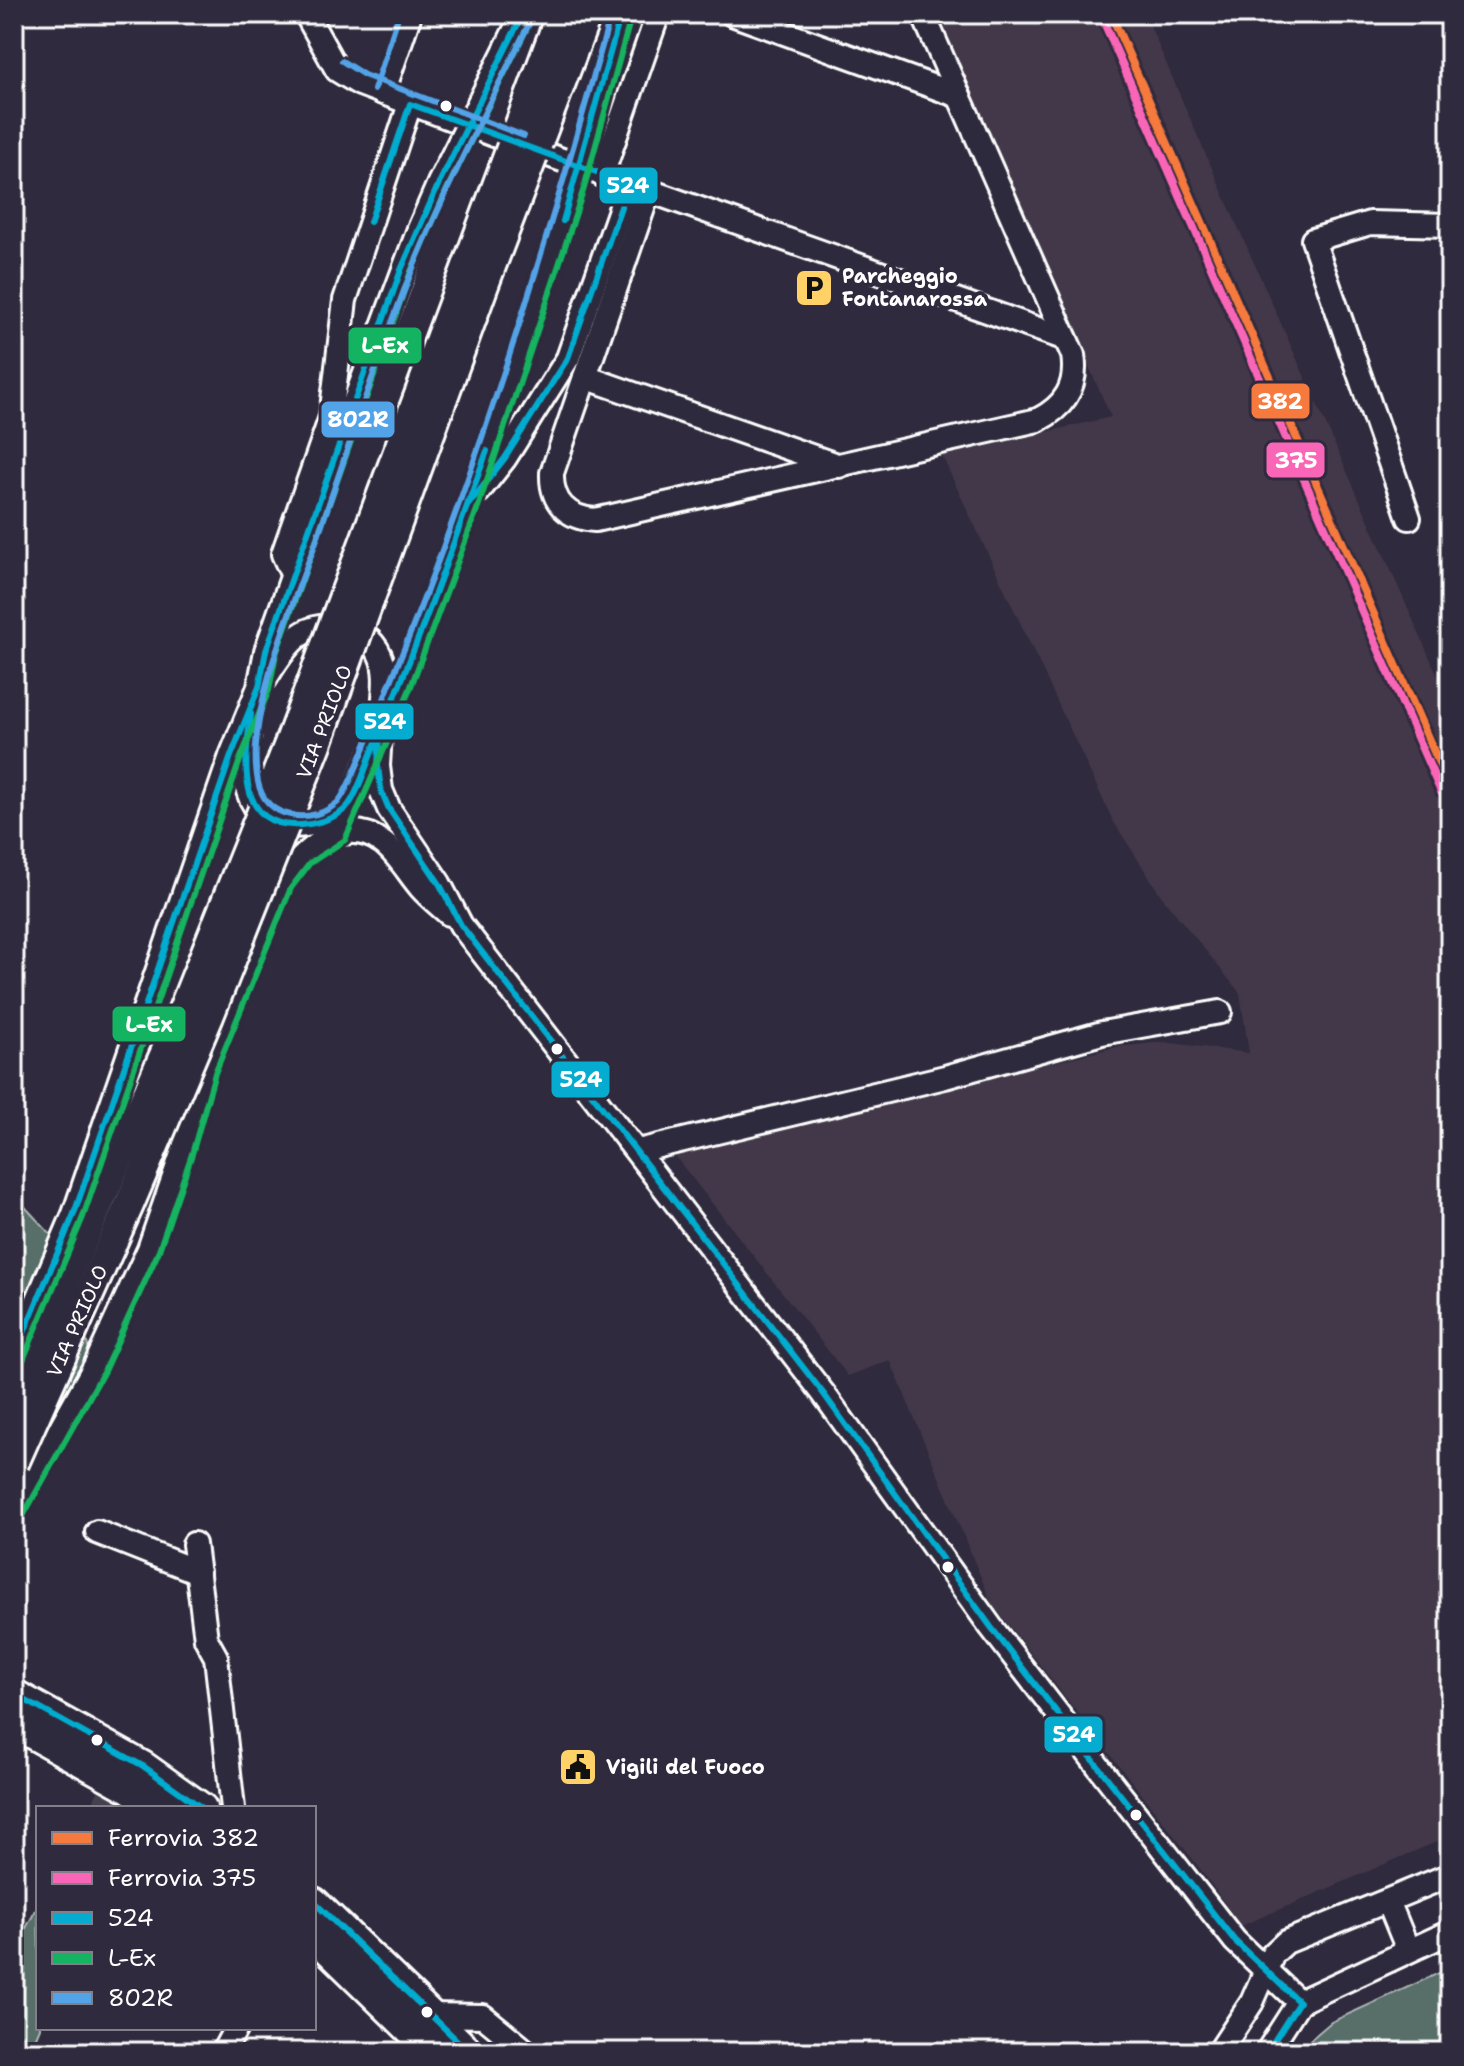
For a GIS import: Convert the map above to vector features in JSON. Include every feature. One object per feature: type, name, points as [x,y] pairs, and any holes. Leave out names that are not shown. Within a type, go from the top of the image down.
[{"type":"main road","name":"VIA PRIOLO","points":[[14,1398],[172,1037],[289,744],[561,14]]},
{"type":"main road","name":"VIA PRIOLO","points":[[14,1463],[197,1045],[300,787],[587,14]]},
{"type":"main road","points":[[14,1694],[143,1766],[199,1806]]},
{"type":"main road","points":[[14,1724],[113,1786],[154,1806]]},
{"type":"main road","points":[[316,1904],[392,1993],[433,2052]]},
{"type":"main road","points":[[316,1937],[392,1993],[431,2015],[469,2052]]},
{"type":"street","points":[[306,14],[337,70],[360,84],[602,175],[1066,339]]},
{"type":"street","points":[[383,93],[410,14]]},
{"type":"street","points":[[523,14],[419,229],[343,431],[266,651],[245,767],[248,792],[258,810],[274,822],[292,827],[339,821],[382,842],[424,891],[461,925],[823,1393],[991,1627],[1235,1941],[1299,2002]]},
{"type":"street","points":[[520,145],[570,14]]},
{"type":"street","points":[[14,1511],[95,1366],[149,1249],[183,1151],[206,1070],[282,883],[303,855],[339,821],[401,685],[469,504],[545,277],[621,14]]},
{"type":"street","points":[[602,175],[658,14]]},
{"type":"street","points":[[732,14],[959,96]]},
{"type":"street","points":[[639,188],[585,377],[552,473],[551,488],[566,512],[580,519],[595,520],[1038,420],[1054,412],[1066,399],[1076,371],[1073,355],[923,14]]},
{"type":"street","points":[[293,576],[283,554],[331,417],[345,300],[410,104]]},
{"type":"street","points":[[469,504],[505,458],[568,358],[639,188]]},
{"type":"street","points":[[1409,518],[1313,240],[1370,223],[1450,225]]},
{"type":"street","points":[[585,377],[839,466]]},
{"type":"street","points":[[14,1356],[74,1214],[231,756],[256,696],[294,639],[309,630],[329,625],[346,627],[365,636],[380,655],[385,669],[378,766],[381,790],[389,809],[439,883],[461,925]]},
{"type":"street","points":[[638,1151],[945,1077],[1102,1033],[1220,1012]]},
{"type":"street","points":[[97,1532],[198,1572]]},
{"type":"street","points":[[194,1544],[206,1639],[216,1657],[233,1806]]},
{"type":"street","points":[[1219,2052],[1252,2002],[1273,1954],[1286,1942],[1450,1875]]},
{"type":"street","points":[[1388,1901],[1408,1950]]},
{"type":"street","points":[[1267,2052],[1299,2002],[1450,1932]]},
{"type":"street","points":[[431,2015],[483,2016],[527,2052]]},
{"type":"street","points":[[223,2052],[235,2030]]},
{"type":"shaded area","points":[[935,14],[1145,14],[1450,703],[1450,1176],[1444,1179],[1450,1190],[1450,1836],[1241,1926],[1198,1866],[992,1604],[890,1360],[848,1376],[674,1155],[1116,1047],[1164,1042],[1249,1053],[1240,993],[1162,897],[1113,821],[942,456],[1111,417]]},
{"type":"green space","points":[[14,1195],[66,1251],[97,1386],[14,1536]]},
{"type":"green space","points":[[36,1910],[36,2030],[39,2030],[30,2052],[14,2052],[14,1950]]},
{"type":"green space","points":[[1450,1968],[1450,2052],[1296,2052],[1331,2022]]},
{"type":"tunnel","points":[[103,1806],[110,1792]]},
{"type":"rail line","name":"382","points":[[1111,14],[1450,788]]},
{"type":"rail line","name":"375","points":[[1102,18],[1441,792]]},
{"type":"transit line","name":"802R","points":[[374,90],[399,14]]},
{"type":"transit line","name":"524","points":[[14,1356],[74,1214],[231,756],[259,687],[266,651],[401,270],[439,183],[523,14]]},
{"type":"transit line","name":"802R","points":[[532,18],[454,176],[411,273],[274,660],[259,722],[257,776],[266,801],[286,814],[316,814],[337,803],[349,784],[371,733],[481,440],[536,271],[611,14]]},
{"type":"transit line","name":"524","points":[[563,221],[621,14]]},
{"type":"transit line","name":"L-Ex","points":[[23,1516],[104,1371],[158,1253],[192,1154],[215,1073],[291,888],[310,863],[345,840],[410,689],[478,507],[554,280],[584,188],[631,17]]},
{"type":"transit line","name":"L-Ex","points":[[23,1360],[83,1217],[240,760],[269,690],[276,654],[410,274],[448,187],[532,18]]},
{"type":"transit line","name":"802R","points":[[342,61],[364,75],[524,136]]},
{"type":"transit line","name":"524","points":[[370,222],[410,104],[629,184],[568,358],[505,458],[469,504]]},
{"type":"transit line","name":"524","points":[[251,714],[247,750],[249,788],[254,803],[264,816],[279,823],[301,825],[325,820],[346,808],[358,788],[404,674],[487,451]]},
{"type":"transit line","name":"524","points":[[380,733],[378,766],[381,790],[389,809],[439,883],[461,925],[823,1393],[991,1627],[1105,1775],[1235,1941],[1299,2002],[1267,2052]]},
{"type":"transit line","name":"524","points":[[14,1694],[143,1766],[199,1806]]},
{"type":"transit line","name":"524","points":[[316,1904],[469,2052]]},
{"type":"place","name":"Parcheggio Fontanarossa","points":[[814,288]]},
{"type":"place","name":"Vigili del Fuoco","points":[[578,1767]]}]
